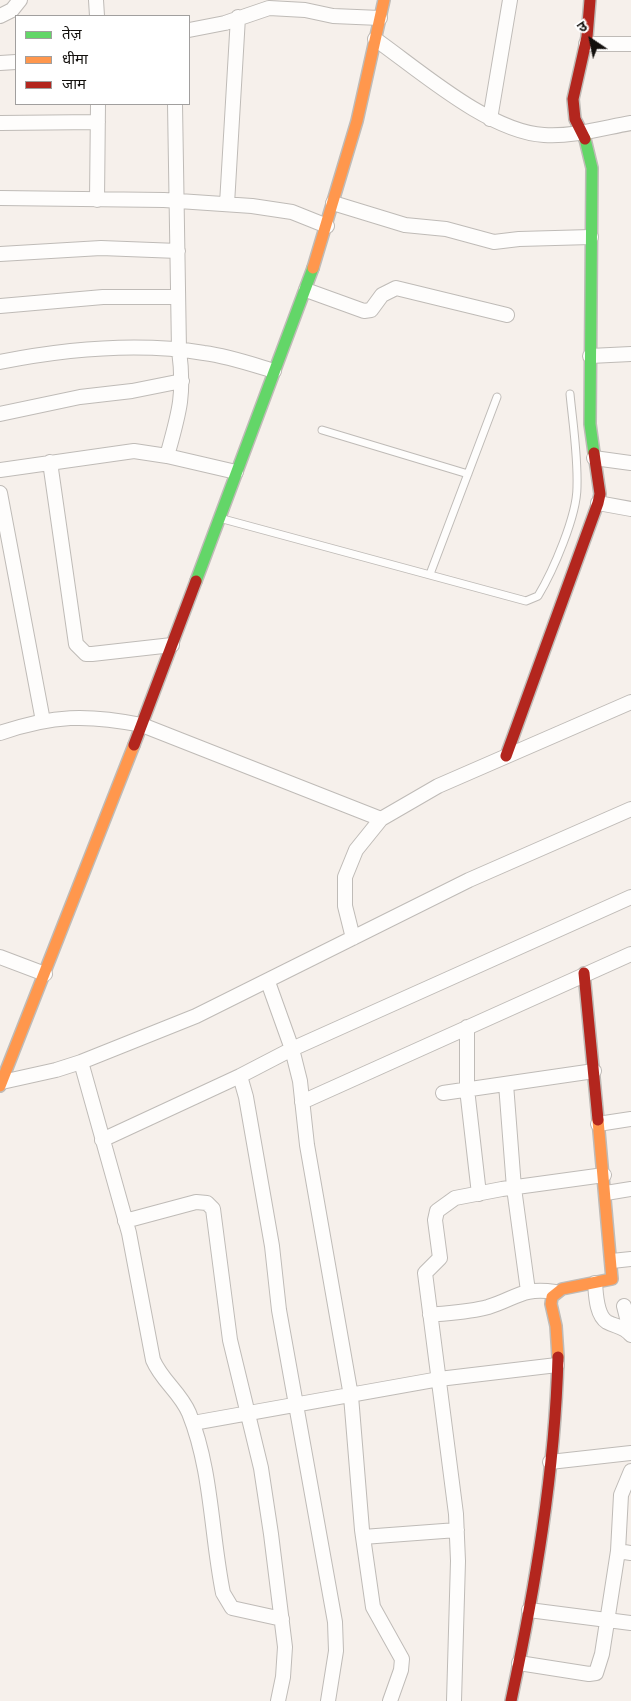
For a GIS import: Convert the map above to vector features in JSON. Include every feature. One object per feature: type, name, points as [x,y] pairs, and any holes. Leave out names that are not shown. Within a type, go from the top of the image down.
[{"type":"main road","points":[[1,1084],[142,725],[274,370],[306,290],[327,226],[356,121],[384,0]]},
{"type":"main road","points":[[506,756],[598,503],[599,483],[590,424],[592,168],[589,151],[575,119],[573,99],[586,44],[590,0]]},
{"type":"main road","points":[[511,1701],[529,1610],[550,1462],[557,1365],[556,1327],[550,1306],[555,1292],[612,1279],[606,1193],[584,973]]},
{"type":"street","points":[[0,16],[12,10],[20,0]]},
{"type":"street","points":[[96,0],[97,15]]},
{"type":"street","points":[[490,119],[510,0]]},
{"type":"street","points":[[190,30],[225,23],[270,4],[316,6],[333,16],[380,18]]},
{"type":"street","points":[[227,204],[238,17]]},
{"type":"street","points":[[375,39],[490,119],[524,132],[542,135],[582,132],[631,123]]},
{"type":"street","points":[[586,44],[631,44]]},
{"type":"street","points":[[0,63],[15,62]]},
{"type":"street","points":[[97,200],[98,105]]},
{"type":"street","points":[[167,456],[181,402],[182,381],[178,350],[175,105]]},
{"type":"street","points":[[0,123],[98,122]]},
{"type":"street","points":[[0,198],[176,200],[227,204],[279,209],[327,226]]},
{"type":"street","points":[[333,203],[405,225],[446,229],[494,242],[526,238],[591,237]]},
{"type":"street","points":[[0,254],[101,248],[178,251]]},
{"type":"street","points":[[306,290],[364,312],[371,310],[382,295],[396,288],[507,315]]},
{"type":"street","points":[[0,306],[103,297],[178,296]]},
{"type":"street","points":[[0,362],[64,352],[122,348],[178,350],[222,356],[274,370]]},
{"type":"street","points":[[590,356],[631,354]]},
{"type":"street","points":[[0,414],[182,381]]},
{"type":"street","points":[[0,470],[134,451],[167,456],[236,472]]},
{"type":"street","points":[[594,458],[631,463]]},
{"type":"street","points":[[50,462],[73,632],[80,650],[92,654],[172,645]]},
{"type":"street","points":[[0,493],[43,721]]},
{"type":"street","points":[[598,503],[631,509]]},
{"type":"street","points":[[353,938],[345,906],[345,877],[360,844],[380,819],[419,795],[631,702]]},
{"type":"street","points":[[0,733],[43,721],[84,716],[142,725],[380,819]]},
{"type":"street","points":[[1,1084],[81,1062],[196,1016],[268,982],[469,880],[631,809]]},
{"type":"street","points":[[102,1140],[240,1076],[292,1049],[631,897]]},
{"type":"street","points":[[302,1102],[584,973],[631,954]]},
{"type":"street","points":[[0,957],[45,974]]},
{"type":"street","points":[[268,982],[297,1066],[307,1145],[351,1396],[363,1538],[373,1607],[402,1660],[402,1670],[390,1701]]},
{"type":"street","points":[[467,1027],[467,1089],[479,1194]]},
{"type":"street","points":[[81,1062],[125,1221],[153,1360],[158,1371],[182,1399],[193,1423],[205,1473],[218,1569],[227,1602],[238,1610],[282,1619]]},
{"type":"street","points":[[443,1093],[594,1071]]},
{"type":"street","points":[[240,1076],[246,1098],[272,1246],[279,1310],[337,1633],[328,1701]]},
{"type":"street","points":[[506,1084],[514,1188],[528,1291]]},
{"type":"street","points":[[598,1124],[631,1119]]},
{"type":"street","points":[[454,1701],[458,1561],[457,1530],[425,1272],[440,1258],[435,1220],[437,1210],[456,1198],[604,1175]]},
{"type":"street","points":[[606,1193],[631,1189]]},
{"type":"street","points":[[125,1221],[196,1202],[207,1203],[213,1209],[230,1340],[261,1468],[282,1619],[285,1659],[278,1701]]},
{"type":"street","points":[[612,1261],[631,1259]]},
{"type":"street","points":[[595,1283],[602,1316],[607,1322],[626,1329],[631,1335]]},
{"type":"street","points":[[430,1315],[487,1307],[538,1289],[555,1292]]},
{"type":"street","points":[[624,1306],[631,1335]]},
{"type":"street","points":[[193,1423],[439,1379],[557,1365]]},
{"type":"street","points":[[550,1462],[631,1453]]},
{"type":"street","points":[[519,1663],[589,1674],[596,1673],[601,1664],[608,1620],[624,1552],[626,1495],[631,1471]]},
{"type":"street","points":[[363,1538],[457,1530]]},
{"type":"street","points":[[529,1610],[631,1623]]},
{"type":"lane","points":[[220,518],[526,600],[538,596],[546,583],[568,525],[577,489],[570,394]]},
{"type":"lane","points":[[430,574],[497,398]]},
{"type":"lane","points":[[322,430],[468,474]]},
{"type":"traffic: fast","points":[[585,139],[592,168],[590,424],[594,453]]},
{"type":"traffic: fast","points":[[196,581],[313,268]]},
{"type":"traffic: slow","points":[[313,268],[357,121],[384,0]]},
{"type":"traffic: slow","points":[[0,1086],[134,745]]},
{"type":"traffic: slow","points":[[558,1357],[556,1326],[551,1304],[552,1297],[562,1289],[612,1279],[598,1120]]},
{"type":"traffic: jam","points":[[585,139],[575,119],[573,99],[587,37],[590,0]]},
{"type":"traffic: jam","points":[[506,756],[598,503],[600,494],[594,453]]},
{"type":"traffic: jam","points":[[134,745],[196,581]]},
{"type":"traffic: jam","points":[[584,973],[598,1120]]},
{"type":"traffic: jam","points":[[511,1701],[536,1573],[548,1487],[553,1443],[558,1357]]}]
